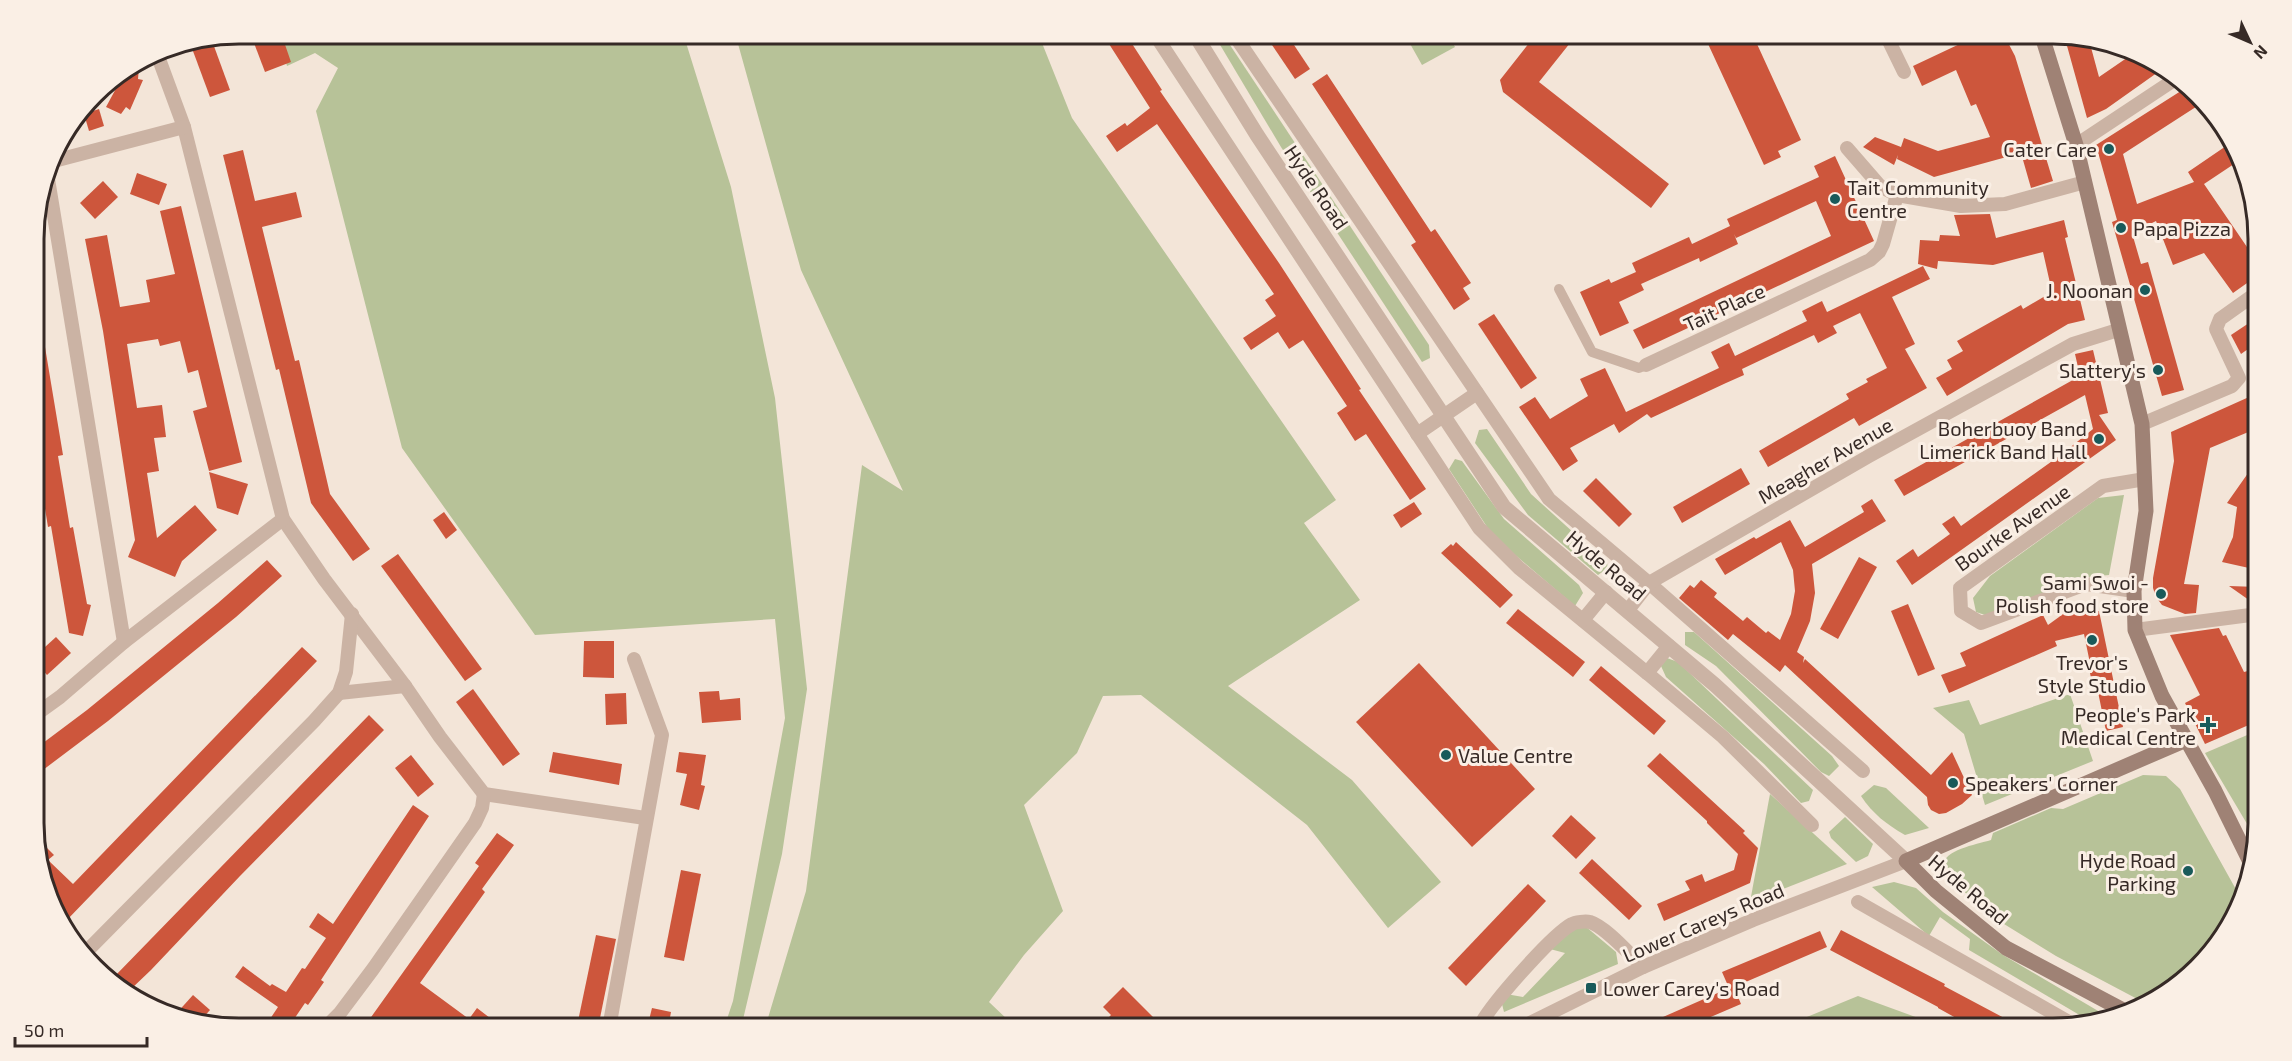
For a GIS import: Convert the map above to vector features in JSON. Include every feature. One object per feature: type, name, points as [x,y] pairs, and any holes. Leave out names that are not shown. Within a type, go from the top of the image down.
[{"type":"main road","points":[[2044,44],[2076,146],[2142,424],[2146,511],[2134,591],[2135,630],[2162,696],[2246,854]]},
{"type":"main road","points":[[1906,861],[2187,740]]},
{"type":"main road","name":"Hyde Road","points":[[1906,861],[1936,891],[2006,948],[2117,1007]]},
{"type":"street","points":[[1161,44],[1479,528],[1519,568],[1723,737],[1812,825]]},
{"type":"street","name":"Hyde Road","points":[[1201,44],[1257,135],[1504,507],[1715,684],[1906,861]]},
{"type":"street","points":[[1240,44],[1549,499],[1863,771]]},
{"type":"street","points":[[1890,44],[1904,72]]},
{"type":"street","points":[[159,60],[184,127],[283,519],[324,579],[484,794],[645,818]]},
{"type":"street","points":[[2076,146],[2170,83]]},
{"type":"street","points":[[60,159],[184,127]]},
{"type":"street","points":[[1847,148],[1880,186],[1897,195],[1962,206],[2005,204],[2085,182]]},
{"type":"street","points":[[50,189],[124,642]]},
{"type":"street","name":"Tait Place","points":[[1559,289],[1592,352],[1639,368],[1870,260],[1879,252],[1883,244],[1897,195]]},
{"type":"street","points":[[2142,424],[2232,386],[2239,378],[2216,329],[2220,319],[2248,299]]},
{"type":"street","name":"Meagher Avenue","points":[[1628,610],[1649,584],[1869,456],[2073,344],[2118,330]]},
{"type":"street","points":[[1417,434],[1477,393]]},
{"type":"street","name":"Bourke Avenue","points":[[2134,591],[2086,585],[1981,623],[1961,611],[1960,588],[2103,486],[2145,479]]},
{"type":"street","points":[[44,708],[124,642],[283,519]]},
{"type":"street","points":[[1583,620],[1606,592]]},
{"type":"street","points":[[90,948],[339,693],[346,672],[352,614]]},
{"type":"street","points":[[2135,630],[2248,615]]},
{"type":"street","points":[[1647,673],[1670,646]]},
{"type":"street","points":[[611,1018],[645,818],[662,735],[634,659]]},
{"type":"street","points":[[339,693],[405,686]]},
{"type":"street","points":[[335,1018],[373,969],[475,823],[482,808],[484,794]]},
{"type":"street","name":"Lower Careys Road","points":[[1542,1017],[1643,967],[1753,920],[1906,861]]},
{"type":"street","points":[[1858,902],[2060,1017]]},
{"type":"street","points":[[1486,1017],[1542,949],[1573,924],[1589,922],[1604,931],[1643,967]]},
{"type":"green space","points":[[281,44],[686,44],[731,187],[775,398],[807,689],[782,854],[743,1018],[727,1018],[733,1001],[785,718],[775,619],[535,635],[402,448],[316,111],[338,68],[315,53],[287,66]]},
{"type":"green space","points":[[738,44],[1042,44],[1072,118],[1336,500],[1304,523],[1360,600],[1228,686],[1352,780],[1441,882],[1388,928],[1307,825],[1141,695],[1103,696],[1077,753],[1024,805],[1063,911],[1024,955],[989,1002],[1005,1018],[768,1018],[806,891],[862,465],[903,491],[801,270]]},
{"type":"green space","points":[[1220,44],[1229,44],[1429,345],[1430,358],[1422,362],[1281,147]]},
{"type":"green space","points":[[1410,44],[1453,44],[1455,47],[1422,65]]},
{"type":"green space","points":[[1487,429],[1531,494],[1607,563],[1608,568],[1598,575],[1528,515],[1475,443],[1479,430]]},
{"type":"green space","points":[[1455,459],[1462,461],[1504,519],[1579,585],[1583,593],[1575,606],[1493,536],[1449,469]]},
{"type":"green space","points":[[2124,495],[2109,575],[2078,578],[1988,616],[1976,612],[1973,598],[1990,576],[2098,498]]},
{"type":"green space","points":[[1685,632],[1694,632],[1832,756],[1839,766],[1829,776],[1821,772],[1716,666],[1685,645]]},
{"type":"green space","points":[[1667,658],[1678,662],[1813,790],[1809,801],[1801,803],[1764,764],[1666,677],[1661,666]]},
{"type":"green space","points":[[2070,694],[2093,761],[1985,805],[1964,734],[1933,708],[1969,700],[1980,725]]},
{"type":"green space","points":[[2248,735],[2248,826],[2205,753]]},
{"type":"green space","points":[[2143,775],[2166,776],[2180,789],[2236,890],[2222,920],[2200,951],[2162,985],[2136,999],[2056,956],[2004,924],[1951,881],[1944,871],[1943,864],[1954,852],[1991,840],[1993,833],[2051,808],[2063,809]]},
{"type":"green space","points":[[1874,785],[1886,788],[1929,828],[1905,835],[1886,823],[1861,796]]},
{"type":"green space","points":[[1770,794],[1847,864],[1750,902]]},
{"type":"green space","points":[[1845,817],[1873,844],[1868,856],[1856,862],[1831,838],[1829,832]]},
{"type":"green space","points":[[1894,882],[1916,888],[1943,912],[2003,955],[2100,1012],[2080,1015],[1969,950],[1970,939],[1940,917],[1929,936],[1872,887]]},
{"type":"green space","points":[[1585,926],[1616,952],[1618,964],[1504,1012],[1501,1000],[1506,994],[1523,997],[1565,953],[1550,949],[1573,927]]},
{"type":"green space","points":[[1858,996],[1916,1017],[1806,1017]]},
{"type":"building","points":[[254,44],[285,44],[291,62],[265,72]]},
{"type":"building","points":[[1109,44],[1132,44],[1162,90],[1160,91],[1279,263],[1361,389],[1359,390],[1426,489],[1410,500],[1366,434],[1355,441],[1337,413],[1347,406],[1303,340],[1289,349],[1278,332],[1251,350],[1243,338],[1276,316],[1265,300],[1274,294],[1157,124],[1117,152],[1106,136],[1125,123],[1127,126],[1150,108]]},
{"type":"building","points":[[1271,44],[1293,44],[1310,69],[1295,79]]},
{"type":"building","points":[[1528,44],[1569,44],[1539,82],[1669,184],[1651,208],[1503,92],[1500,80]]},
{"type":"building","points":[[1708,44],[1757,44],[1801,140],[1778,151],[1781,157],[1764,165]]},
{"type":"building","points":[[1960,44],[2009,44],[2015,56],[2053,181],[2031,188],[2021,153],[1934,177],[1897,159],[1898,155],[1894,165],[1863,147],[1875,137],[1901,147],[1904,138],[1938,151],[1990,137],[1976,104],[1971,106],[1956,70],[1922,86],[1913,66]]},
{"type":"building","points":[[214,45],[230,90],[210,97],[192,49]]},
{"type":"building","points":[[2067,45],[2091,47],[2099,77],[2127,58],[2156,73],[2106,109],[2087,118]]},
{"type":"building","points":[[139,71],[138,79],[143,80],[130,110],[126,107],[121,114],[106,107],[117,86]]},
{"type":"building","points":[[1327,74],[1431,232],[1435,229],[1471,283],[1463,288],[1470,299],[1454,310],[1411,245],[1416,242],[1312,84]]},
{"type":"building","points":[[2180,91],[2196,107],[2123,154],[2137,204],[2194,182],[2188,172],[2225,147],[2234,164],[2204,184],[2248,246],[2248,282],[2233,293],[2204,253],[2173,265],[2156,221],[2132,233],[2141,264],[2148,262],[2184,390],[2162,396],[2112,222],[2117,220],[2096,145]]},
{"type":"building","points":[[99,109],[104,126],[89,131],[85,118],[91,112]]},
{"type":"building","points":[[243,150],[255,201],[296,192],[302,217],[262,227],[295,361],[299,360],[330,494],[370,549],[353,561],[311,503],[279,369],[276,370],[223,155]]},
{"type":"building","points":[[1835,156],[1874,241],[1643,349],[1633,330],[1831,236],[1816,201],[1736,238],[1734,234],[1738,244],[1700,262],[1699,258],[1641,284],[1644,290],[1619,302],[1629,323],[1600,336],[1580,292],[1609,279],[1611,283],[1636,272],[1632,263],[1689,237],[1692,244],[1730,226],[1727,219],[1819,177],[1814,166]]},
{"type":"building","points":[[137,173],[167,184],[159,205],[130,194]]},
{"type":"building","points":[[103,181],[118,197],[95,219],[80,203]]},
{"type":"building","points":[[181,206],[242,462],[209,471],[193,411],[207,407],[198,370],[188,373],[180,341],[160,346],[158,339],[127,344],[137,408],[162,405],[166,437],[154,438],[159,471],[147,473],[157,538],[195,505],[217,530],[182,561],[175,577],[128,557],[135,540],[103,331],[85,239],[107,235],[120,307],[150,302],[146,280],[175,274],[160,211]]},
{"type":"building","points":[[1990,214],[1996,238],[2064,220],[2068,237],[2065,238],[2085,320],[2068,324],[1947,396],[1936,378],[1952,369],[1947,360],[1963,351],[1957,341],[2021,305],[2023,309],[2052,292],[2043,252],[1993,265],[1938,261],[1937,269],[1918,264],[1920,240],[1939,241],[1940,235],[1960,236],[1954,215]]},
{"type":"building","points":[[1923,266],[1930,279],[1892,297],[1915,344],[1905,349],[1927,388],[1859,426],[1854,418],[1768,467],[1759,451],[1849,399],[1846,394],[1868,382],[1866,379],[1887,368],[1860,313],[1833,326],[1837,333],[1818,343],[1814,335],[1742,369],[1744,375],[1651,418],[1647,414],[1619,433],[1614,424],[1570,448],[1578,461],[1563,471],[1519,407],[1535,397],[1550,419],[1588,396],[1580,379],[1605,368],[1626,412],[1719,368],[1711,352],[1729,343],[1735,356],[1807,321],[1802,311],[1822,301],[1827,312]]},
{"type":"building","points":[[1494,314],[1537,378],[1521,389],[1478,324]]},
{"type":"building","points":[[2248,324],[2248,349],[2241,354],[2231,335]]},
{"type":"building","points":[[44,341],[63,455],[58,456],[70,528],[73,527],[87,604],[91,605],[83,636],[69,633],[51,526],[48,527],[44,503]]},
{"type":"building","points":[[2093,350],[2108,413],[2099,415],[2116,440],[1912,585],[1896,561],[1913,549],[1918,557],[1950,534],[1942,524],[1954,516],[1961,526],[2093,429],[2085,395],[1904,496],[1894,480],[2080,376],[2075,354]]},
{"type":"building","points":[[2248,397],[2248,432],[2210,448],[2184,584],[2199,585],[2196,613],[2185,614],[2162,605],[2153,588],[2174,461],[2171,432]]},
{"type":"building","points":[[1741,468],[1750,484],[1682,523],[1673,507]]},
{"type":"building","points":[[209,472],[248,484],[238,515],[217,508]]},
{"type":"building","points":[[2248,473],[2248,568],[2222,562],[2233,537],[2237,507],[2227,503]]},
{"type":"building","points":[[1596,478],[1632,514],[1619,527],[1583,491]]},
{"type":"building","points":[[1872,499],[1886,521],[1812,564],[1815,593],[1810,621],[1797,652],[1804,657],[1803,663],[1805,659],[1931,775],[1952,752],[1972,795],[1946,813],[1939,814],[1931,810],[1927,797],[1785,665],[1780,672],[1733,634],[1728,640],[1679,598],[1690,585],[1694,588],[1701,580],[1717,593],[1714,597],[1743,621],[1747,617],[1766,633],[1768,631],[1780,640],[1791,614],[1795,591],[1793,570],[1781,542],[1725,575],[1715,559],[1790,520],[1805,547],[1864,512],[1861,506]]},
{"type":"building","points":[[1414,502],[1422,514],[1401,528],[1393,515]]},
{"type":"building","points":[[444,512],[457,530],[446,539],[433,520]]},
{"type":"building","points":[[1456,542],[1513,595],[1500,608],[1441,553]]},
{"type":"building","points":[[398,554],[482,669],[465,681],[381,566]]},
{"type":"building","points":[[1859,557],[1877,567],[1838,639],[1820,629]]},
{"type":"building","points":[[267,560],[282,576],[236,617],[108,721],[44,769],[44,742],[218,603]]},
{"type":"building","points":[[2229,586],[2248,587],[2248,599]]},
{"type":"building","points":[[1908,604],[1935,669],[1918,676],[1891,611]]},
{"type":"building","points":[[2080,607],[2081,614],[2099,611],[2123,727],[2106,731],[2097,687],[2093,688],[2084,634],[2055,641],[2057,646],[1949,693],[1941,675],[1966,666],[1960,653],[2043,615],[2048,625],[2070,609]]},
{"type":"building","points":[[1518,609],[1585,662],[1573,677],[1506,623]]},
{"type":"building","points":[[2219,628],[2223,636],[2226,635],[2244,672],[2248,671],[2248,725],[2205,744],[2185,703],[2200,695],[2170,635]]},
{"type":"building","points":[[56,637],[71,653],[47,675],[44,672],[44,648]]},
{"type":"building","points":[[584,641],[614,641],[614,678],[583,677]]},
{"type":"building","points":[[302,647],[317,661],[69,918],[57,894],[50,873],[45,846],[54,855],[48,860],[73,884]]},
{"type":"building","name":"Value Centre","points":[[1419,663],[1535,789],[1472,847],[1356,722]]},
{"type":"building","points":[[1601,666],[1666,721],[1654,735],[1589,680]]},
{"type":"building","points":[[473,689],[520,754],[503,766],[456,702]]},
{"type":"building","points":[[719,691],[720,700],[740,698],[741,720],[702,723],[699,692]]},
{"type":"building","points":[[626,693],[627,724],[606,725],[605,694]]},
{"type":"building","points":[[369,715],[384,730],[134,986],[117,974]]},
{"type":"building","points":[[553,752],[622,764],[619,785],[549,772]]},
{"type":"building","points":[[679,752],[706,755],[701,785],[705,786],[699,810],[680,805],[687,774],[676,772]]},
{"type":"building","points":[[1660,753],[1745,831],[1743,833],[1758,848],[1750,883],[1664,921],[1657,904],[1690,890],[1685,881],[1702,874],[1705,882],[1734,870],[1738,854],[1707,821],[1647,766]]},
{"type":"building","points":[[411,755],[434,784],[418,797],[395,768]]},
{"type":"building","points":[[413,805],[429,816],[321,980],[324,982],[308,1005],[305,1003],[295,1018],[271,1018],[278,1007],[235,977],[243,966],[270,986],[272,984],[286,992],[326,938],[309,927],[318,913],[333,924]]},
{"type":"building","points":[[1571,815],[1596,838],[1576,859],[1552,836]]},
{"type":"building","points":[[497,833],[514,845],[482,889],[485,892],[420,983],[467,1018],[370,1018],[479,866],[475,863]]},
{"type":"building","points":[[1592,859],[1642,906],[1629,920],[1579,873]]},
{"type":"building","points":[[681,870],[701,874],[684,961],[664,957]]},
{"type":"building","points":[[1528,884],[1546,901],[1466,986],[1448,968]]},
{"type":"building","points":[[1841,930],[1945,984],[1944,986],[2002,1017],[1954,1017],[1830,950]]},
{"type":"building","points":[[1820,931],[1827,947],[1734,987],[1741,1004],[1710,1017],[1663,1017],[1729,988],[1722,972]]},
{"type":"building","points":[[596,935],[616,939],[600,1018],[579,1018]]},
{"type":"building","points":[[1123,987],[1153,1017],[1108,1018],[1111,1015],[1103,1007]]},
{"type":"building","points":[[193,995],[210,1010],[206,1015],[181,1008]]},
{"type":"building","points":[[477,1008],[490,1018],[470,1018]]},
{"type":"building","points":[[652,1008],[671,1012],[670,1018],[650,1018]]},
{"type":"place","name":"Cater Care","points":[[2109,149]]},
{"type":"place","name":"Tait Community Centre","points":[[1835,199]]},
{"type":"place","name":"Papa Pizza","points":[[2121,228]]},
{"type":"place","name":"J. Noonan","points":[[2145,290]]},
{"type":"place","name":"Slattery's","points":[[2158,370]]},
{"type":"place","name":"Boherbuoy Band Limerick Band Hall","points":[[2099,439]]},
{"type":"place","name":"Sami Swoi - Polish food store","points":[[2161,594]]},
{"type":"place","name":"Trevor's Style Studio","points":[[2092,640]]},
{"type":"place","name":"People's Park Medical Centre","points":[[2208,725]]},
{"type":"place","name":"Value Centre","points":[[1446,755]]},
{"type":"place","name":"Speakers' Corner","points":[[1953,783]]},
{"type":"place","name":"Hyde Road Parking","points":[[2188,871]]},
{"type":"place","name":"Lower Carey's Road","points":[[1591,988]]}]
